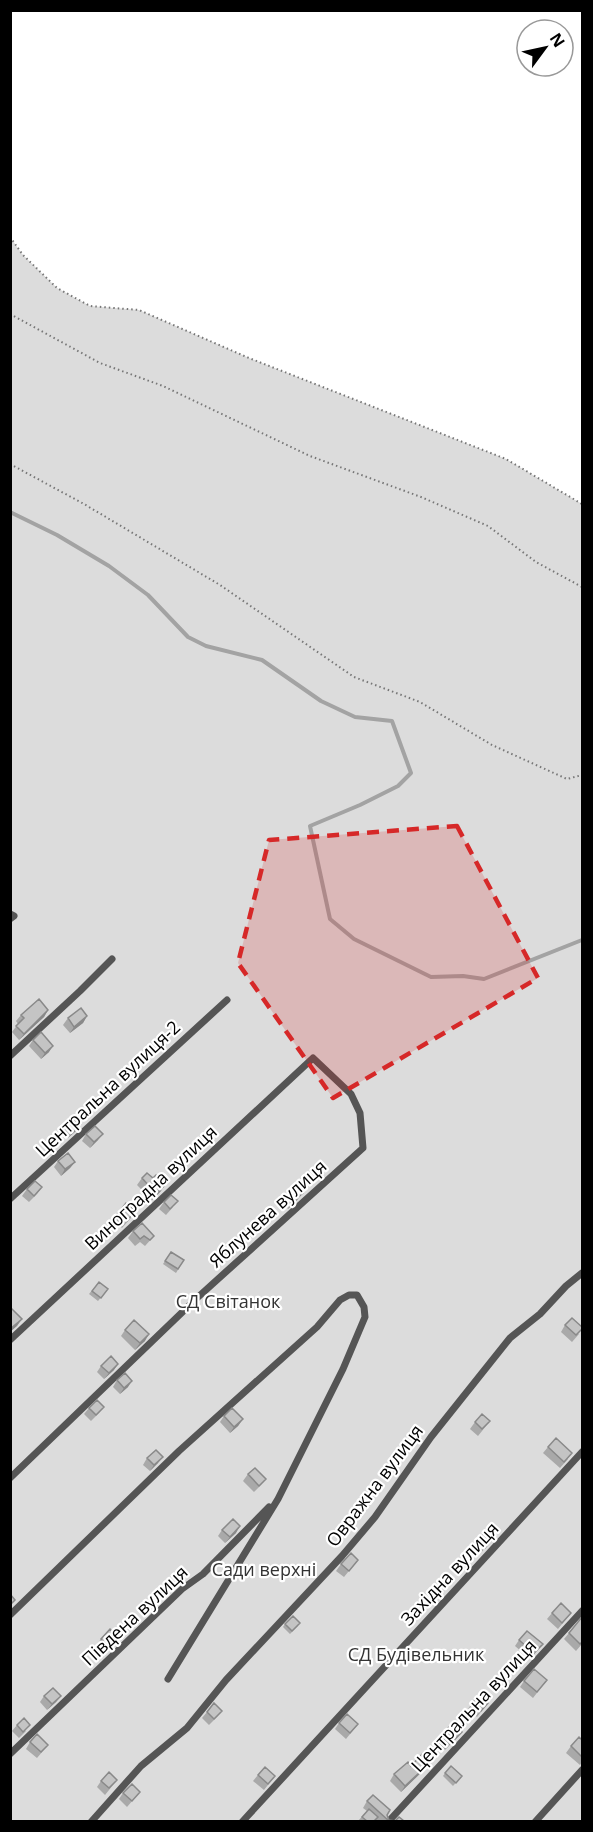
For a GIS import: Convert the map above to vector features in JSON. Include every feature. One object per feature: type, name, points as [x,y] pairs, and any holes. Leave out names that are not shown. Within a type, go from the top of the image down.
[{"type":"lane","points":[[10,1056],[112,959]]},
{"type":"lane","name":"Центральна вулиця-2","points":[[10,1199],[227,1000]]},
{"type":"lane","name":"Виноградна вулиця","points":[[10,1340],[313,1058]]},
{"type":"lane","name":"Яблунева вулиця","points":[[10,1478],[197,1298],[363,1148],[360,1113],[351,1094],[313,1058]]},
{"type":"lane","name":"Овражна вулиця","points":[[91,1821],[141,1766],[187,1728],[226,1680],[342,1556],[375,1517],[431,1437],[510,1338],[540,1314],[566,1286],[582,1273]]},
{"type":"lane","points":[[10,1615],[179,1451],[317,1327],[340,1300],[349,1295],[357,1295],[364,1307],[365,1317],[343,1369],[278,1499],[168,1679]]},
{"type":"lane","name":"Західна вулиця","points":[[242,1821],[582,1452]]},
{"type":"lane","name":"Південа вулиця","points":[[10,1754],[182,1589],[203,1574],[278,1499]]},
{"type":"lane","name":"Центральна вулиця","points":[[388,1821],[582,1611]]},
{"type":"lane","points":[[535,1821],[582,1770]]},
{"type":"path","points":[[10,237],[23,255],[57,288],[90,306],[139,310],[249,358],[506,459],[582,504]]},
{"type":"path","points":[[10,314],[100,363],[163,386],[310,456],[400,489],[488,526],[536,562],[582,587]]},
{"type":"path","points":[[10,464],[84,504],[220,585],[354,677],[420,702],[492,745],[567,779],[582,775]]},
{"type":"highlighted area","points":[[457,826],[538,978],[333,1098],[238,963],[269,840]]},
{"type":"green space","points":[[10,237],[23,255],[57,288],[90,306],[139,310],[249,358],[506,459],[582,504],[582,1821],[11,1821]]},
{"type":"building","points":[[39,999],[48,1010],[24,1034],[16,1026],[24,1018],[21,1015]]},
{"type":"building","points":[[81,1008],[87,1016],[74,1027],[68,1018]]},
{"type":"building","points":[[41,1032],[53,1046],[45,1053],[33,1040]]},
{"type":"building","points":[[75,1117],[81,1124],[73,1132],[67,1125]]},
{"type":"building","points":[[95,1126],[103,1134],[94,1142],[86,1134]]},
{"type":"building","points":[[68,1153],[75,1162],[65,1169],[58,1161]]},
{"type":"building","points":[[147,1173],[153,1178],[156,1175],[165,1185],[156,1194],[142,1178]]},
{"type":"building","points":[[35,1181],[42,1187],[34,1196],[27,1189]]},
{"type":"building","points":[[298,1187],[303,1193],[292,1202],[287,1197]]},
{"type":"building","points":[[171,1195],[178,1201],[170,1209],[164,1202]]},
{"type":"building","points":[[126,1203],[135,1211],[127,1221],[117,1214]]},
{"type":"building","points":[[142,1223],[154,1236],[150,1240],[144,1236],[140,1239],[133,1231]]},
{"type":"building","points":[[171,1252],[184,1260],[178,1269],[165,1261]]},
{"type":"building","points":[[99,1282],[108,1289],[101,1298],[92,1291]]},
{"type":"building","points":[[12,1309],[22,1319],[10,1329],[10,1311]]},
{"type":"building","points":[[572,1318],[582,1327],[576,1335],[565,1325]]},
{"type":"building","points":[[134,1320],[149,1334],[140,1343],[125,1330]]},
{"type":"building","points":[[111,1356],[118,1364],[109,1373],[101,1366]]},
{"type":"building","points":[[125,1373],[132,1381],[124,1388],[117,1380]]},
{"type":"building","points":[[97,1400],[104,1407],[96,1415],[89,1408]]},
{"type":"building","points":[[232,1408],[243,1419],[234,1427],[224,1416]]},
{"type":"building","points":[[482,1414],[490,1421],[482,1429],[475,1422]]},
{"type":"building","points":[[556,1438],[572,1453],[564,1462],[548,1447]]},
{"type":"building","points":[[156,1450],[163,1457],[154,1465],[147,1458]]},
{"type":"building","points":[[255,1468],[266,1479],[259,1486],[248,1474]]},
{"type":"building","points":[[233,1519],[240,1526],[230,1537],[222,1530]]},
{"type":"building","points":[[484,1533],[492,1540],[485,1548],[477,1541]]},
{"type":"building","points":[[351,1553],[358,1560],[349,1571],[341,1564]]},
{"type":"building","points":[[10,1594],[15,1600],[10,1605]]},
{"type":"building","points":[[561,1603],[571,1613],[562,1623],[552,1613]]},
{"type":"building","points":[[293,1616],[300,1623],[292,1631],[285,1624]]},
{"type":"building","points":[[582,1617],[582,1642],[580,1644],[569,1633]]},
{"type":"building","points":[[110,1629],[120,1639],[110,1648],[101,1639]]},
{"type":"building","points":[[527,1631],[543,1644],[534,1653],[519,1640]]},
{"type":"building","points":[[534,1669],[547,1680],[537,1692],[524,1681]]},
{"type":"building","points":[[53,1688],[61,1696],[52,1704],[44,1696]]},
{"type":"building","points":[[480,1695],[488,1703],[481,1711],[472,1703]]},
{"type":"building","points":[[214,1703],[222,1711],[214,1719],[207,1712]]},
{"type":"building","points":[[347,1714],[358,1724],[350,1733],[339,1723]]},
{"type":"building","points":[[24,1718],[30,1725],[23,1732],[17,1725]]},
{"type":"building","points":[[453,1723],[462,1732],[450,1744],[441,1735]]},
{"type":"building","points":[[37,1734],[48,1745],[41,1752],[30,1742]]},
{"type":"building","points":[[579,1737],[582,1740],[582,1757],[571,1746]]},
{"type":"building","points":[[424,1752],[433,1760],[405,1786],[394,1774],[408,1762],[411,1766]]},
{"type":"building","points":[[451,1766],[462,1776],[456,1783],[445,1773]]},
{"type":"building","points":[[265,1767],[275,1776],[268,1784],[258,1775]]},
{"type":"building","points":[[109,1772],[117,1780],[109,1788],[101,1781]]},
{"type":"building","points":[[132,1784],[140,1792],[132,1801],[123,1793]]},
{"type":"building","points":[[373,1795],[390,1810],[387,1815],[389,1820],[395,1821],[389,1821],[367,1801]]},
{"type":"building","points":[[369,1809],[378,1817],[374,1821],[367,1821],[362,1817]]},
{"type":"waterway","points":[[10,512],[57,535],[109,566],[148,595],[188,637],[206,646],[262,660],[321,701],[355,717],[392,721],[411,773],[398,786],[310,826],[330,919],[354,939],[431,977],[463,976],[484,979],[582,940]]},
{"type":"park label","name":"СД Світанок","points":[[228,1302]]},
{"type":"park label","name":"Сади верхні","points":[[264,1570]]},
{"type":"park label","name":"СД Будівельник","points":[[416,1655]]}]
